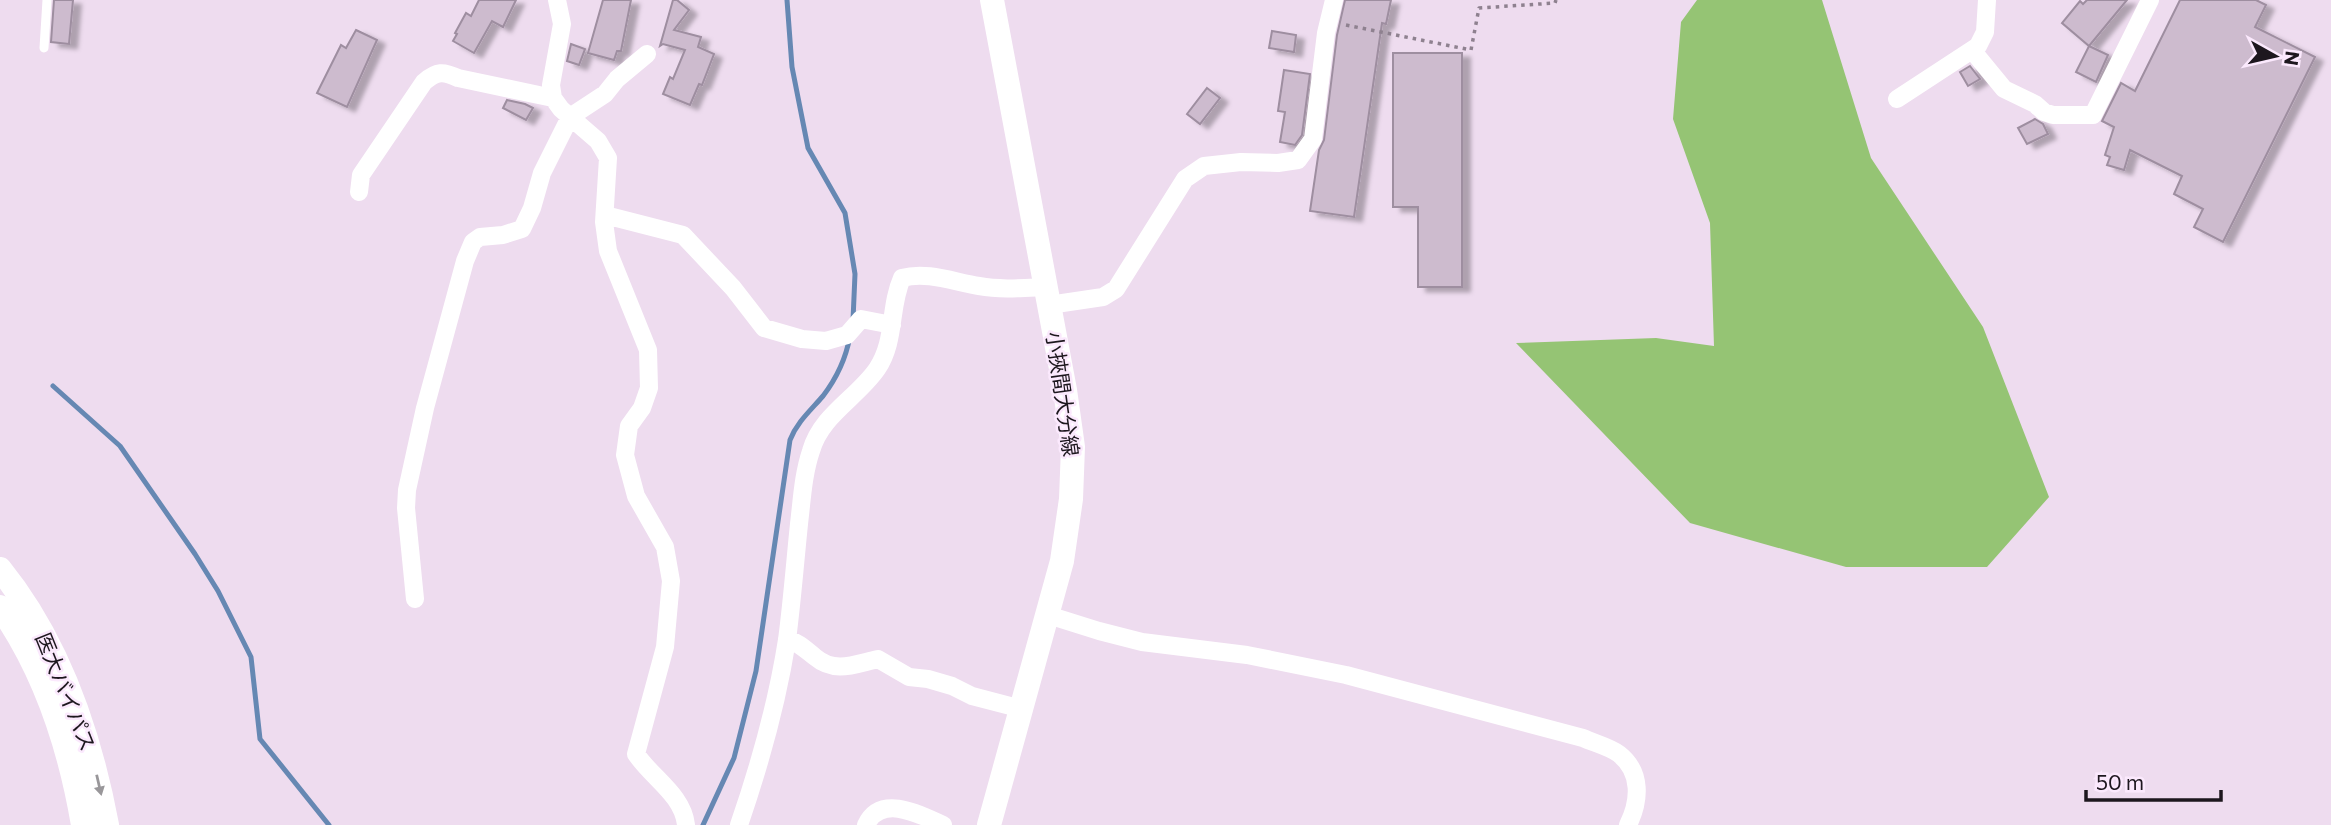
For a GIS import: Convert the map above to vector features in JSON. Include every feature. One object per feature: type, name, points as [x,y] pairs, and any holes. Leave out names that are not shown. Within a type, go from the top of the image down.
[{"type":"main road","name":"小挾間大分線","points":[[989,825],[1062,561],[1071,499],[1073,447],[998,4]]},
{"type":"main road","name":"医大バイパス","points":[[0,569],[44,637],[70,694],[89,747],[107,825]]},
{"type":"main road","name":"医大バイパス","points":[[0,607],[23,644],[50,702],[69,762],[83,825]]},
{"type":"street","points":[[553,99],[551,85],[562,24],[557,0]]},
{"type":"street","points":[[739,825],[760,763],[776,703],[787,639],[804,476],[811,448],[821,427],[877,369],[889,342],[898,287],[902,278],[912,275],[1047,296],[1103,297],[1116,289],[1185,180],[1204,166],[1298,160],[1313,139],[1334,0]]},
{"type":"street","points":[[1897,99],[1978,46],[1985,32],[1987,0]]},
{"type":"street","points":[[1972,50],[2004,89],[2035,104],[2044,112],[2053,115],[2093,115],[2150,0]]},
{"type":"street","points":[[415,599],[406,508],[407,490],[425,408],[473,242],[480,237],[503,235],[522,229],[532,208],[542,173],[570,117],[606,94],[617,79],[647,54]]},
{"type":"street","points":[[359,192],[361,175],[424,82],[435,72],[553,99],[598,141],[608,158],[605,215],[608,251],[648,350],[649,388],[642,408],[629,426],[625,455],[636,496],[665,547],[671,581],[665,648],[636,754],[685,812],[686,825]]},
{"type":"street","points":[[605,215],[683,235],[733,288],[764,328],[802,340],[826,341],[846,335],[861,319],[892,325]]},
{"type":"street","points":[[1048,615],[1142,642],[1247,654],[1346,676],[1583,738],[1619,754],[1634,772],[1638,796],[1636,811],[1628,825]]},
{"type":"street","points":[[787,639],[796,641],[821,663],[832,667],[851,667],[878,659],[900,674],[928,679],[952,686],[972,696],[1022,709]]},
{"type":"street","points":[[866,825],[869,818],[883,810],[896,807],[943,825]]},
{"type":"lane","points":[[44,48],[47,0]]},
{"type":"path","points":[[1329,21],[1471,50],[1479,8],[1555,3],[1556,0]]},
{"type":"green space","points":[[1697,0],[1822,0],[1871,158],[1983,327],[2049,497],[1987,567],[1846,567],[1690,523],[1516,343],[1656,338],[1714,346],[1710,223],[1673,119],[1681,22]]},
{"type":"building","points":[[54,0],[73,0],[69,44],[51,42]]},
{"type":"building","points":[[479,0],[516,0],[503,27],[492,21],[474,53],[453,41],[466,13],[471,16]]},
{"type":"building","points":[[603,0],[631,0],[621,51],[617,51],[614,60],[588,53]]},
{"type":"building","points":[[673,0],[677,0],[689,10],[674,30],[701,37],[698,47],[714,54],[702,85],[699,84],[690,105],[663,94],[670,77],[673,79],[685,50],[663,44],[660,46]]},
{"type":"building","points":[[1345,0],[1391,0],[1386,24],[1382,23],[1354,217],[1310,211],[1319,150],[1324,140],[1337,35]]},
{"type":"building","points":[[2087,0],[2127,0],[2089,46],[2062,23],[2080,1],[2083,4]]},
{"type":"building","points":[[2180,0],[2256,0],[2266,5],[2255,27],[2315,57],[2223,242],[2194,227],[2203,209],[2174,194],[2182,176],[2130,150],[2124,170],[2107,165],[2110,157],[2105,155],[2114,127],[2102,121],[2121,83],[2135,91]]},
{"type":"building","points":[[356,30],[377,40],[347,107],[317,93],[341,45],[346,48]]},
{"type":"building","points":[[1272,31],[1296,35],[1294,52],[1269,48]]},
{"type":"building","points":[[571,44],[585,49],[579,65],[567,61]]},
{"type":"building","points":[[2089,46],[2108,55],[2096,82],[2076,72]]},
{"type":"building","points":[[1393,53],[1462,53],[1462,287],[1418,287],[1418,207],[1393,207]]},
{"type":"building","points":[[1970,66],[1980,79],[1968,86],[1960,72]]},
{"type":"building","points":[[1284,70],[1310,74],[1302,135],[1295,145],[1280,142],[1285,112],[1278,111]]},
{"type":"building","points":[[1207,88],[1220,98],[1200,124],[1187,114]]},
{"type":"building","points":[[507,100],[533,108],[526,120],[503,108]]},
{"type":"building","points":[[2035,119],[2043,124],[2048,134],[2027,144],[2018,128]]},
{"type":"waterway","points":[[787,0],[792,67],[808,148],[845,213],[855,274],[853,320]]},
{"type":"waterway","points":[[703,825],[734,758],[756,671],[790,440],[800,422],[832,383],[850,336]]},
{"type":"waterway","points":[[53,386],[120,446],[195,554],[218,591],[251,657],[260,739],[329,825]]}]
